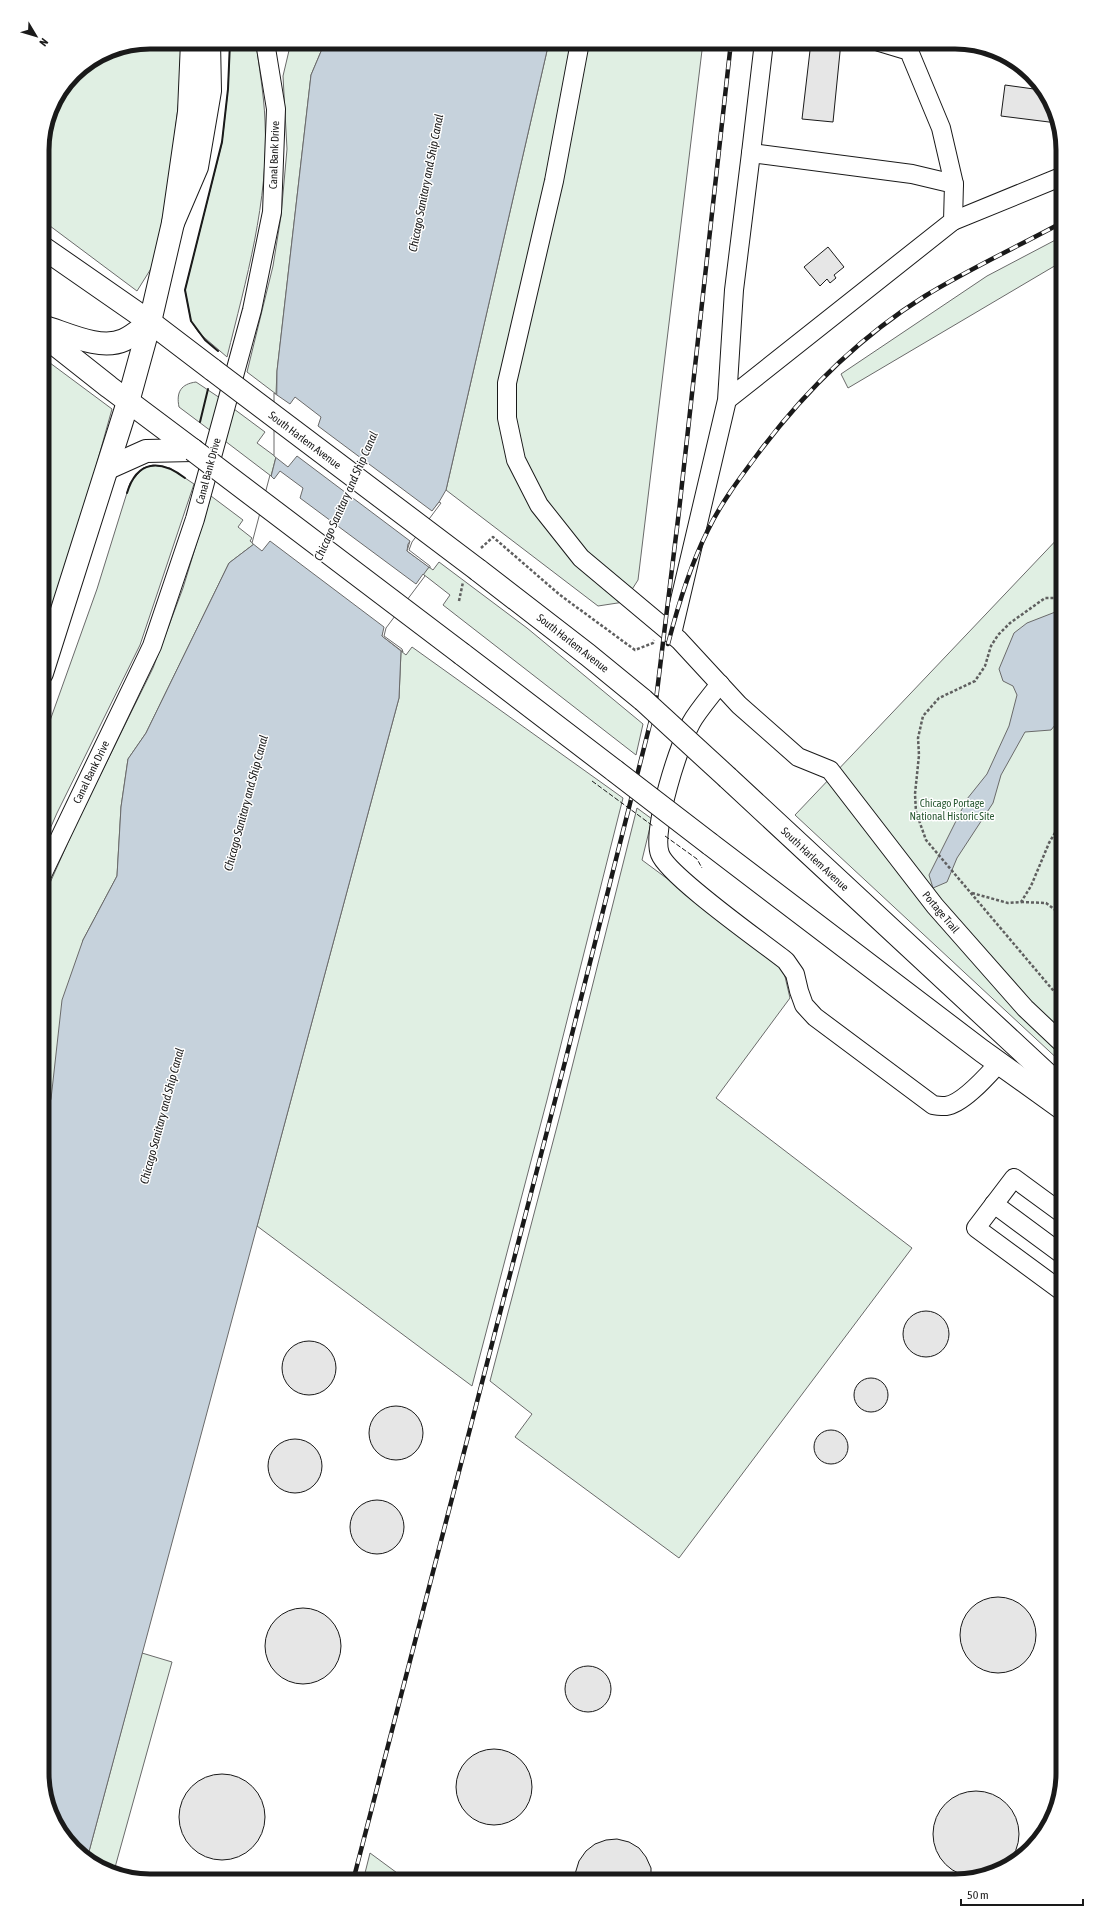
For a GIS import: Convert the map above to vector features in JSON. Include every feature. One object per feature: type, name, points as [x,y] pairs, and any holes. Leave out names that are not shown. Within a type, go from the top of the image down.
[{"type":"main road","points":[[49,651],[108,468],[150,322],[173,223],[189,112],[192,49]]},
{"type":"main road","points":[[173,223],[197,167],[210,91],[209,49]]},
{"type":"main road","name":"South Harlem Avenue","points":[[49,251],[150,322],[588,654],[660,715],[1056,1083]]},
{"type":"main road","points":[[49,328],[97,343],[113,343],[124,340],[150,322]]},
{"type":"main road","points":[[49,340],[128,402],[462,654],[710,844],[999,1063],[1056,1103]]},
{"type":"main road","points":[[108,468],[146,451],[192,450]]},
{"type":"street","name":"Canal Bank Drive","points":[[49,860],[152,646],[195,519],[250,318],[272,212],[276,109],[266,49]]},
{"type":"street","points":[[579,49],[554,181],[507,383],[507,418],[516,460],[539,505],[582,558],[667,629],[720,684],[694,718],[677,754],[658,833],[660,854],[676,875],[786,961],[795,974],[804,1005],[816,1017],[933,1105],[947,1106],[964,1097],[979,1085],[999,1063]]},
{"type":"street","points":[[667,629],[727,400],[734,290],[752,153],[763,49]]},
{"type":"street","points":[[902,49],[909,51],[941,128],[954,184],[953,221]]},
{"type":"street","points":[[752,153],[912,174],[954,184]]},
{"type":"street","points":[[727,400],[953,221],[1056,179]]},
{"type":"street","name":"Portage Trail","points":[[720,684],[740,705],[798,757],[830,770],[935,906],[1024,1008],[1056,1038]]},
{"type":"street","points":[[1056,1209],[1014,1178],[976,1228],[1056,1287]]},
{"type":"street","points":[[994,1204],[1056,1250]]},
{"type":"path","points":[[480,549],[493,537],[560,595],[635,650],[653,643],[667,629]]},
{"type":"path","points":[[459,601],[464,581]]},
{"type":"path","points":[[1056,598],[1045,598],[1010,623],[998,635],[991,646],[985,666],[975,681],[939,698],[923,716],[918,738],[919,763],[915,794],[916,812],[926,840],[1056,994]]},
{"type":"path","points":[[1021,902],[1031,886],[1048,843],[1056,830]]},
{"type":"path","points":[[967,889],[973,895],[1008,903],[1046,903],[1056,911]]},
{"type":"green space","points":[[181,49],[179,99],[167,200],[152,267],[137,291],[49,225],[49,143],[52,124],[62,99],[78,78],[105,59],[124,52],[137,50]]},
{"type":"green space","points":[[230,49],[257,49],[263,91],[265,121],[263,181],[255,240],[227,357],[199,333],[191,321],[185,290],[222,143],[228,89]]},
{"type":"green space","points":[[289,49],[322,49],[311,75],[277,371],[276,394],[247,372],[273,266],[281,216],[287,149],[283,76]]},
{"type":"green space","points":[[547,49],[702,49],[638,580],[624,602],[598,606],[446,490]]},
{"type":"green space","points":[[1056,240],[1056,265],[848,388],[841,374],[987,276]]},
{"type":"green space","points":[[49,362],[112,409],[75,542],[49,618]]},
{"type":"green space","points":[[196,382],[220,398],[211,431],[179,407],[178,397],[183,387]]},
{"type":"green space","points":[[234,409],[265,432],[257,443],[276,457],[271,476],[225,441]]},
{"type":"green space","points":[[153,465],[170,468],[194,484],[140,645],[49,831],[49,723],[97,589],[130,483],[143,468]]},
{"type":"green space","points":[[211,496],[243,520],[238,527],[252,538],[250,541],[254,544],[229,563],[146,733],[128,759],[121,807],[117,876],[83,940],[49,1105],[49,885],[77,822],[153,668],[183,588]]},
{"type":"green space","name":"Chicago Portage National Historic Site","points":[[1056,540],[1056,1057],[795,815]]},
{"type":"green space","points":[[439,562],[527,628],[643,724],[636,755],[443,605],[450,595],[423,574],[429,567],[433,570]]},
{"type":"green space","points":[[412,647],[623,798],[547,1100],[472,1386],[257,1226],[399,698],[401,651],[406,655]]},
{"type":"green space","points":[[637,808],[652,819],[642,860],[769,954],[783,968],[790,998],[716,1098],[912,1248],[679,1558],[515,1437],[532,1414],[490,1381],[560,1115]]},
{"type":"green space","points":[[142,1653],[172,1662],[115,1868],[105,1864],[89,1853]]},
{"type":"green space","points":[[370,1853],[398,1874],[365,1874]]},
{"type":"water","name":"Chicago Sanitary and Ship Canal","points":[[322,49],[547,49],[446,490],[408,544],[407,551],[429,567],[385,627],[382,636],[401,651],[399,698],[89,1853],[74,1840],[59,1818],[51,1793],[49,1773],[49,1105],[51,1099],[62,1000],[83,940],[117,876],[121,807],[128,759],[146,733],[229,563],[254,544],[276,457],[277,371],[311,75]]},
{"type":"water","points":[[1056,612],[1056,724],[1051,730],[1025,732],[1001,775],[993,803],[957,858],[947,882],[933,888],[929,875],[967,799],[987,774],[1009,726],[1017,695],[1013,686],[1003,681],[999,669],[1014,633],[1027,623]]},
{"type":"pier","points":[[274,393],[290,404],[295,397],[321,417],[318,426],[432,511],[439,502],[441,503],[412,542],[409,550],[430,566],[430,568],[407,551],[410,541],[297,456],[288,467],[274,456]]},
{"type":"pier","points":[[280,471],[303,488],[300,498],[416,584],[423,574],[425,576],[386,628],[384,636],[402,649],[403,652],[382,636],[384,627],[270,541],[262,551],[252,543],[270,475],[274,479]]},
{"type":"building","points":[[810,49],[840,49],[833,122],[802,119]]},
{"type":"building","points":[[1005,85],[1036,89],[1046,105],[1053,122],[1001,116]]},
{"type":"building","points":[[828,247],[844,267],[834,275],[836,278],[830,283],[827,279],[820,286],[804,267]]},
{"type":"building","points":[[921,1311],[931,1311],[939,1315],[945,1321],[949,1329],[949,1339],[945,1347],[939,1353],[931,1357],[921,1357],[913,1353],[907,1347],[903,1339],[903,1329],[907,1321],[913,1315]]},
{"type":"building","points":[[309,1341],[319,1343],[328,1349],[334,1358],[336,1368],[334,1378],[328,1387],[319,1393],[309,1395],[299,1393],[290,1387],[284,1378],[282,1368],[284,1358],[290,1349],[299,1343]]},
{"type":"building","points":[[871,1378],[883,1383],[888,1395],[883,1407],[871,1412],[859,1407],[854,1395],[859,1383]]},
{"type":"building","points":[[396,1406],[406,1408],[415,1414],[421,1423],[423,1433],[421,1443],[415,1452],[406,1458],[396,1460],[386,1458],[377,1452],[371,1443],[369,1433],[371,1423],[377,1414],[386,1408]]},
{"type":"building","points":[[831,1430],[843,1435],[848,1447],[843,1459],[831,1464],[819,1459],[814,1447],[819,1435]]},
{"type":"building","points":[[295,1439],[305,1441],[314,1447],[320,1456],[322,1466],[320,1476],[314,1485],[305,1491],[295,1493],[285,1491],[276,1485],[270,1476],[268,1466],[270,1456],[276,1447],[285,1441]]},
{"type":"building","points":[[377,1500],[387,1502],[396,1508],[402,1517],[404,1527],[402,1537],[396,1546],[387,1552],[377,1554],[367,1552],[358,1546],[352,1537],[350,1527],[352,1517],[358,1508],[367,1502]]},
{"type":"building","points":[[998,1597],[1013,1600],[1025,1608],[1033,1620],[1036,1635],[1033,1650],[1025,1662],[1013,1670],[998,1673],[983,1670],[971,1662],[963,1650],[960,1635],[963,1620],[971,1608],[983,1600]]},
{"type":"building","points":[[303,1608],[318,1611],[330,1619],[338,1631],[341,1646],[338,1661],[330,1673],[318,1681],[303,1684],[288,1681],[276,1673],[268,1661],[265,1646],[268,1631],[276,1619],[288,1611]]},
{"type":"building","points":[[583,1666],[593,1666],[601,1670],[607,1676],[611,1684],[611,1694],[607,1702],[601,1708],[593,1712],[583,1712],[575,1708],[569,1702],[565,1694],[565,1684],[569,1676],[575,1670]]},
{"type":"building","points":[[494,1749],[509,1752],[521,1760],[529,1772],[532,1787],[529,1802],[521,1814],[509,1822],[494,1825],[479,1822],[467,1814],[459,1802],[456,1787],[459,1772],[467,1760],[479,1752]]},
{"type":"building","points":[[222,1774],[238,1777],[246,1781],[258,1793],[262,1801],[265,1817],[262,1833],[258,1841],[246,1853],[238,1857],[222,1860],[206,1857],[198,1853],[186,1841],[182,1833],[179,1817],[182,1801],[186,1793],[198,1781],[206,1777]]},
{"type":"building","points":[[968,1792],[984,1792],[1000,1798],[1012,1810],[1018,1826],[1018,1842],[1013,1855],[1000,1864],[981,1871],[959,1874],[952,1870],[940,1858],[934,1842],[934,1826],[940,1810],[952,1798]]},
{"type":"building","points":[[617,1839],[629,1842],[639,1848],[646,1857],[651,1868],[651,1874],[575,1874],[579,1861],[586,1851],[595,1844],[606,1840]]},
{"type":"railway","points":[[355,1874],[566,1058],[656,700],[679,511],[730,49]]},
{"type":"railway","points":[[668,644],[680,600],[690,572],[713,520],[724,501],[757,455],[813,388],[855,348],[900,312],[976,267],[1056,226]]},
{"type":"fence","points":[[592,781],[653,826]]},
{"type":"fence","points":[[665,836],[697,859],[702,868]]},
{"type":"wall","points":[[218,351],[205,340],[191,321],[185,290],[222,142],[228,89],[230,49]]},
{"type":"wall","points":[[200,422],[208,389]]},
{"type":"wall","points":[[127,493],[131,482],[137,474],[150,466],[167,468],[185,478]]}]
